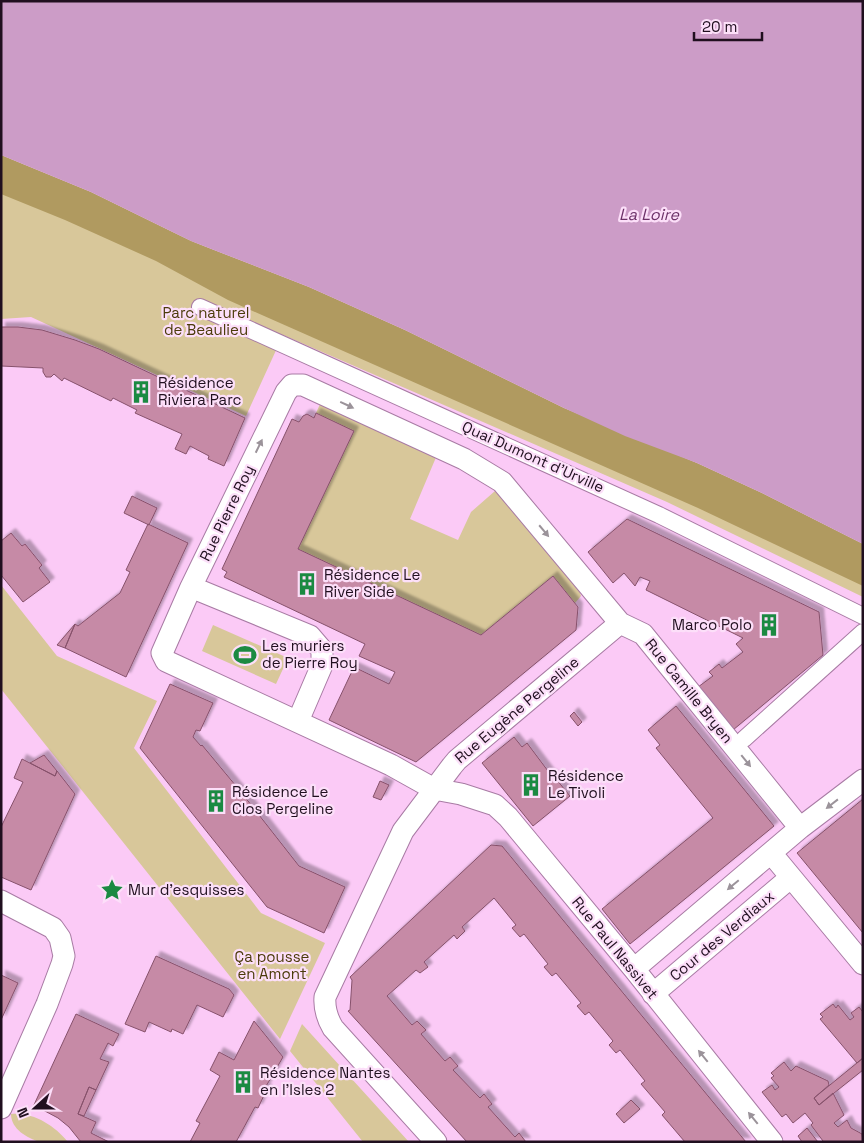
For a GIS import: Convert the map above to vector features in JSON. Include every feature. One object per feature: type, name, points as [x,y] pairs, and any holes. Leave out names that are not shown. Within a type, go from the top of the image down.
[{"type":"street","name":"Quai Dumont d'Urville","points":[[200,307],[659,515],[863,616]]},
{"type":"street","name":"Rue Pierre Roy","points":[[162,653],[191,587],[286,392],[292,385],[303,385]]},
{"type":"street","name":"Quai Dumont d'Urville","points":[[303,385],[464,459],[502,482],[513,493]]},
{"type":"street","name":"Rue Camille Bryen","points":[[513,493],[620,623],[643,634],[800,828]]},
{"type":"street","points":[[191,587],[310,636],[322,650],[322,665],[298,721]]},
{"type":"street","name":"Rue Eugène Pergeline","points":[[436,1142],[328,1021],[325,1011],[325,997],[403,831],[434,789],[457,760],[620,623]]},
{"type":"street","points":[[744,739],[863,632]]},
{"type":"street","name":"Rue Paul Nassivet","points":[[162,653],[166,661],[391,764],[434,789],[461,794],[495,805],[508,817],[634,969],[772,1142]]},
{"type":"street","points":[[634,969],[800,828],[863,780]]},
{"type":"street","points":[[771,853],[863,964]]},
{"type":"street","name":"Cour des Verdiaux","points":[[653,994],[790,878]]},
{"type":"street","points":[[1,1108],[46,1004],[64,956],[60,938],[53,928],[3,902]]},
{"type":"green space","name":"Parc naturel de Beaulieu","points":[[1,155],[863,544],[863,597],[667,502],[283,335],[246,416],[31,317],[1,319]]},
{"type":"green space","points":[[321,402],[437,455],[410,519],[458,540],[471,512],[495,491],[499,495],[504,491],[579,590],[581,596],[575,603],[553,576],[481,635],[298,549],[353,431],[316,413]]},
{"type":"green space","name":"Ça pousse en Amont","points":[[1,585],[57,656],[157,701],[134,748],[261,913],[325,943],[280,1039],[1,689]]},
{"type":"green space","name":"Les muriers de Pierre Roy","points":[[213,625],[288,658],[276,684],[202,651]]},
{"type":"green space","points":[[302,1024],[409,1142],[363,1142],[290,1051]]},
{"type":"green space","points":[[11,1114],[35,1117],[50,1125],[68,1142],[40,1142],[30,1138],[17,1128]]},
{"type":"shaded area","points":[[1,155],[91,192],[191,241],[309,287],[405,330],[564,408],[697,463],[762,493],[863,544],[863,586],[698,508],[228,300],[156,261],[65,220],[1,194]]},
{"type":"water","name":"La Loire","points":[[1,1],[863,1],[863,544],[762,493],[697,463],[625,436],[405,330],[309,287],[191,241],[91,192],[1,155]]},
{"type":"building","name":"Résidence Riviera Parc","points":[[1,327],[42,330],[75,340],[99,349],[245,418],[224,466],[208,459],[209,456],[190,446],[186,454],[175,449],[182,434],[135,413],[137,410],[113,398],[111,401],[64,378],[62,381],[54,374],[51,377],[46,377],[43,368],[1,366]]},
{"type":"building","name":"Résidence Le River Side","points":[[316,413],[354,431],[298,549],[481,635],[553,576],[578,607],[576,630],[416,762],[329,720],[354,667],[389,684],[395,672],[359,656],[365,644],[224,577],[227,572],[222,569],[292,419],[299,422],[307,414],[314,418]]},
{"type":"building","points":[[132,496],[157,508],[149,525],[124,513]]},
{"type":"building","name":"Marco Polo","points":[[627,519],[819,612],[823,655],[733,730],[698,687],[713,676],[709,672],[719,664],[722,668],[743,652],[736,644],[743,638],[646,590],[650,581],[640,577],[635,586],[624,573],[613,583],[588,552]]},
{"type":"building","points":[[148,524],[188,543],[126,677],[65,648],[75,624],[78,626],[120,593],[130,572],[126,570]]},
{"type":"building","points":[[11,533],[22,546],[25,544],[42,565],[39,568],[50,582],[23,602],[1,575],[1,541]]},
{"type":"building","points":[[75,624],[65,648],[57,645]]},
{"type":"building","name":"Résidence Le Clos Pergeline","points":[[170,684],[213,703],[200,731],[196,730],[193,737],[202,745],[241,792],[299,866],[345,887],[324,933],[267,907],[140,748]]},
{"type":"building","points":[[676,706],[774,826],[630,944],[602,909],[713,818],[656,748],[660,745],[648,730]]},
{"type":"building","points":[[574,712],[582,722],[578,726],[570,716]]},
{"type":"building","name":"Résidence Le Tivoli","points":[[514,737],[522,747],[527,743],[551,775],[570,796],[533,826],[482,763]]},
{"type":"building","points":[[44,755],[57,771],[55,776],[30,763]]},
{"type":"building","points":[[22,759],[55,776],[57,771],[75,794],[31,890],[1,877],[1,827],[23,782],[14,778]]},
{"type":"building","points":[[380,781],[389,785],[381,800],[373,797]]},
{"type":"building","points":[[863,799],[863,933],[797,853]]},
{"type":"building","points":[[491,845],[502,846],[746,1142],[685,1142],[662,1115],[665,1112],[641,1084],[645,1081],[620,1050],[616,1053],[609,1045],[613,1041],[589,1012],[585,1015],[577,1006],[581,1003],[556,973],[552,976],[544,967],[548,964],[524,934],[520,937],[512,928],[516,925],[494,898],[462,927],[465,931],[457,939],[454,935],[424,962],[428,967],[420,973],[416,970],[387,996],[412,1025],[417,1021],[426,1030],[421,1034],[445,1061],[450,1057],[458,1066],[453,1070],[480,1098],[484,1094],[492,1104],[488,1107],[515,1137],[519,1133],[526,1142],[467,1142],[348,1011],[350,1010],[352,980],[350,977]]},
{"type":"building","points":[[156,956],[229,989],[234,995],[223,1017],[197,1005],[183,1034],[172,1029],[171,1032],[149,1022],[145,1032],[125,1024]]},
{"type":"building","points":[[1,975],[18,983],[1,1020]]},
{"type":"building","points":[[833,1004],[836,1008],[838,1005],[850,1020],[854,1017],[851,1013],[859,1007],[863,1012],[863,1058],[857,1063],[820,1019],[823,1017],[820,1014]]},
{"type":"building","points":[[76,1014],[119,1034],[113,1046],[108,1043],[100,1059],[109,1062],[96,1090],[89,1087],[78,1114],[96,1122],[91,1133],[109,1142],[81,1142],[69,1127],[58,1118],[33,1107]]},
{"type":"building","name":"Résidence Nantes en l'Isles 2","points":[[254,1021],[283,1057],[265,1088],[267,1089],[258,1108],[255,1107],[236,1142],[190,1142],[200,1123],[196,1121],[220,1076],[210,1070],[219,1052],[234,1060]]},
{"type":"building","points":[[863,1058],[863,1070],[819,1105],[814,1098]]},
{"type":"building","points":[[784,1062],[791,1071],[796,1066],[828,1081],[829,1085],[814,1098],[819,1105],[833,1093],[844,1115],[834,1123],[838,1127],[847,1120],[851,1128],[862,1134],[863,1142],[822,1142],[811,1125],[813,1123],[805,1113],[793,1123],[786,1114],[782,1117],[762,1092],[772,1085],[775,1090],[779,1087],[771,1078],[774,1076],[771,1073]]},
{"type":"building","points":[[89,1087],[96,1090],[84,1116],[78,1114]]},
{"type":"building","points":[[631,1100],[640,1109],[624,1123],[616,1114]]},
{"type":"building","points":[[807,1128],[818,1142],[802,1142],[798,1136]]},
{"type":"place","name":"Résidence Riviera Parc","points":[[141,392]]},
{"type":"place","name":"Résidence Le River Side","points":[[307,584]]},
{"type":"place","name":"Marco Polo","points":[[769,625]]},
{"type":"place","name":"Les muriers de Pierre Roy","points":[[245,655]]},
{"type":"place","name":"Résidence Le Tivoli","points":[[531,785]]},
{"type":"place","name":"Résidence Le Clos Pergeline","points":[[216,801]]},
{"type":"place","name":"Mur d'esquisses","points":[[112,890]]},
{"type":"place","name":"Résidence Nantes en l'Isles 2","points":[[243,1082]]}]
